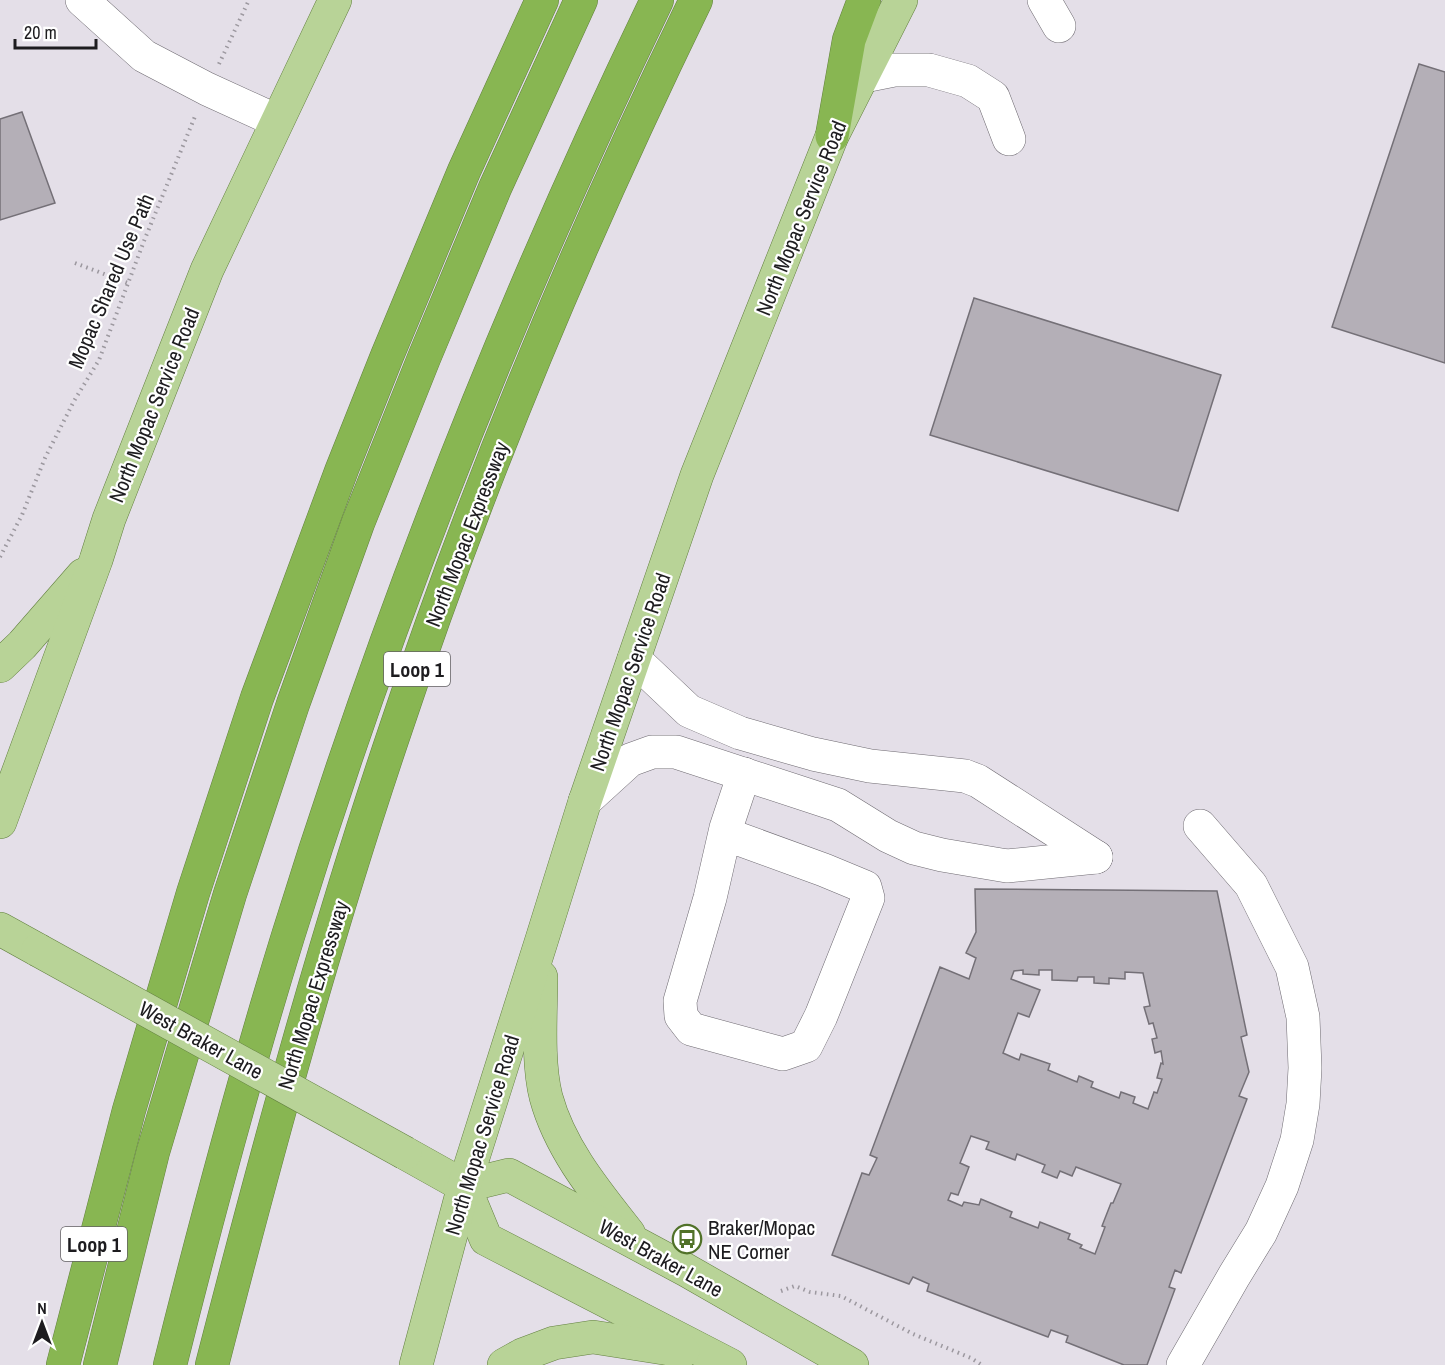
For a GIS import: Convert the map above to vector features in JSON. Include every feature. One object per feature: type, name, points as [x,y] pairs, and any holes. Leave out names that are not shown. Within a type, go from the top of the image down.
[{"type":"highway","name":"Loop 1","points":[[63,1358],[129,1110],[193,893],[257,698],[342,469],[387,356],[464,171],[542,0]]},
{"type":"highway","points":[[100,1365],[153,1152],[230,894],[292,704],[358,523],[424,357],[495,188],[581,0]]},
{"type":"highway","points":[[170,1365],[211,1203],[288,936],[362,710],[419,555],[556,218],[657,0]]},
{"type":"highway","name":"North Mopac Expressway","points":[[212,1365],[268,1147],[332,929],[404,706],[454,565],[570,275],[655,85],[696,0]]},
{"type":"highway","points":[[832,136],[849,40],[864,0]]},
{"type":"main road","name":"North Mopac Service Road","points":[[0,822],[109,519],[207,270],[335,0]]},
{"type":"main road","name":"North Mopac Service Road","points":[[416,1365],[465,1186],[585,801],[697,475],[832,136],[901,0]]},
{"type":"main road","points":[[0,666],[22,645],[96,560]]},
{"type":"main road","name":"West Braker Lane","points":[[7,933],[465,1186],[509,1175],[852,1365]]},
{"type":"main road","points":[[542,939],[540,1042],[546,1095],[555,1122],[583,1176],[640,1247]]},
{"type":"main road","points":[[465,1186],[486,1239],[722,1360]]},
{"type":"main road","points":[[504,1365],[522,1355],[554,1343],[593,1337],[722,1360]]},
{"type":"street","points":[[82,0],[144,56],[207,89],[277,121]]},
{"type":"street","points":[[864,76],[894,70],[929,70],[968,81],[993,97],[1010,138]]},
{"type":"street","points":[[585,801],[630,760],[652,752],[676,752],[838,805],[888,836],[914,848],[942,855],[1007,866],[1096,857],[978,781],[965,776],[870,766],[813,754],[740,733],[689,711],[634,659]]},
{"type":"street","points":[[724,834],[865,887],[868,898],[821,1016],[806,1046],[783,1054],[691,1029],[681,1016],[680,1001],[710,898],[724,834],[744,774]]},
{"type":"street","points":[[1183,1365],[1261,1232],[1282,1186],[1297,1140],[1303,1104],[1305,1068],[1303,1017],[1292,967],[1251,885],[1200,826]]},
{"type":"path","points":[[218,67],[249,0]]},
{"type":"path","name":"Mopac Shared Use Path","points":[[0,557],[22,515],[45,458],[74,401],[99,360],[198,111]]},
{"type":"path","points":[[75,263],[128,283]]},
{"type":"path","points":[[778,1293],[795,1286],[810,1292],[841,1296],[913,1334],[971,1358],[982,1365]]},
{"type":"building","points":[[1419,64],[1445,72],[1445,363],[1332,327]]},
{"type":"building","points":[[22,112],[55,203],[0,220],[0,119]]},
{"type":"building","points":[[974,298],[1221,375],[1178,511],[930,435]]},
{"type":"building","points":[[975,889],[1217,891],[1247,1035],[1241,1037],[1249,1072],[1239,1096],[1247,1099],[1181,1273],[1175,1270],[1169,1287],[1175,1289],[1147,1365],[1124,1365],[1066,1342],[1068,1336],[1051,1330],[1048,1337],[927,1291],[929,1284],[913,1277],[909,1284],[832,1255],[862,1173],[869,1175],[877,1158],[870,1155],[940,967],[969,979],[976,958],[966,953],[976,932]],"holes":[[[1023,970],[1023,974],[1039,975],[1039,970],[1052,970],[1052,980],[1077,981],[1078,977],[1094,977],[1094,983],[1109,984],[1109,978],[1125,979],[1125,972],[1143,973],[1150,1006],[1144,1007],[1149,1024],[1153,1023],[1157,1038],[1152,1039],[1155,1053],[1161,1051],[1163,1064],[1161,1063],[1157,1078],[1162,1079],[1148,1109],[1133,1103],[1135,1097],[1121,1092],[1119,1098],[1091,1087],[1093,1082],[1079,1076],[1077,1082],[1048,1070],[1050,1064],[1021,1054],[1019,1060],[1003,1053],[1018,1013],[1029,1017],[1040,990],[1011,979],[1014,971]],[[971,1136],[989,1142],[986,1149],[1015,1160],[1017,1154],[1045,1165],[1042,1172],[1057,1178],[1060,1171],[1072,1176],[1076,1167],[1121,1184],[1102,1226],[1105,1227],[1095,1254],[1080,1248],[1082,1245],[1068,1239],[1070,1234],[1040,1222],[1038,1228],[1010,1217],[1012,1212],[981,1199],[979,1205],[964,1202],[962,1206],[948,1200],[951,1193],[958,1195],[969,1167],[960,1163]]]},
{"type":"place","name":"Braker/Mopac NE Corner","points":[[687,1239]]}]
